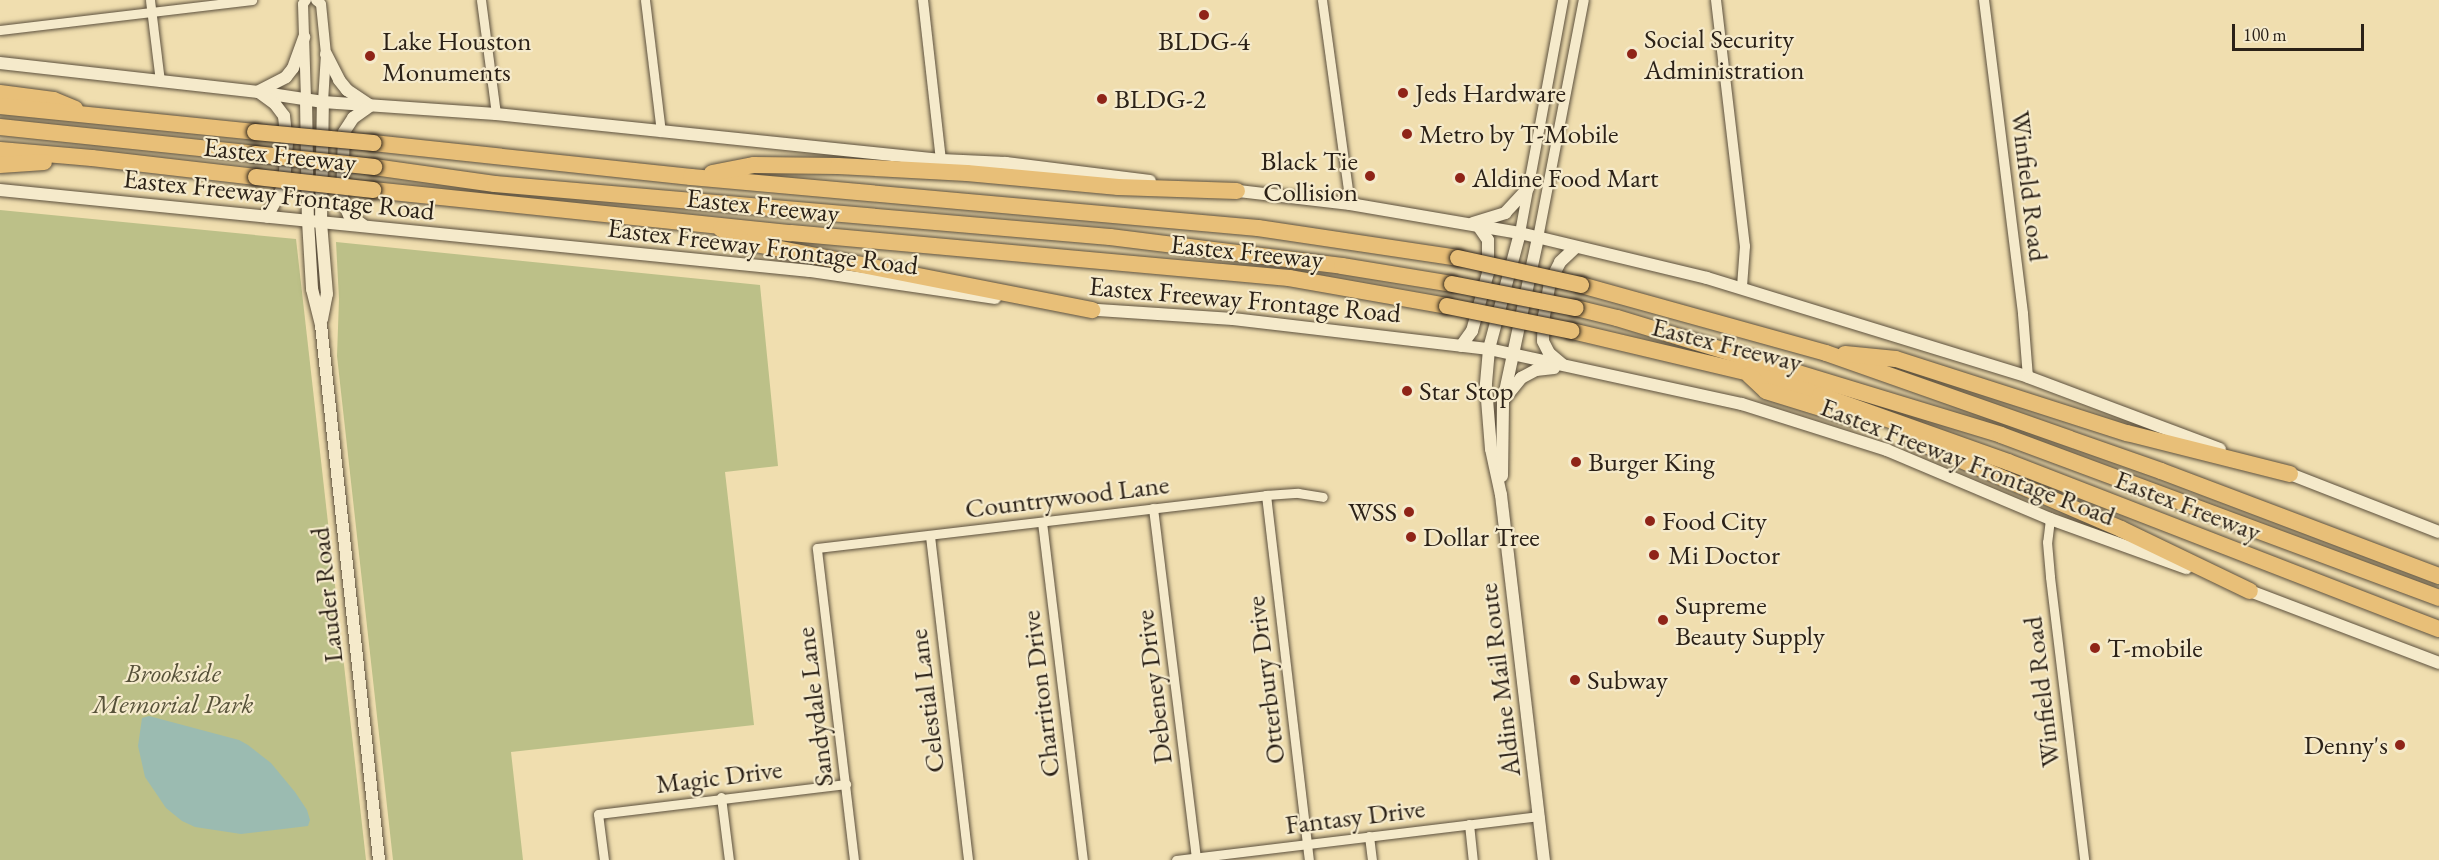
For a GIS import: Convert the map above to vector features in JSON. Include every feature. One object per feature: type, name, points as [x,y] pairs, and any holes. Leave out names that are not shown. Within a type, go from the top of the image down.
[{"type":"highway","points":[[0,93],[54,100],[92,116]]},
{"type":"highway","name":"Eastex Freeway","points":[[0,106],[691,177],[1258,228],[1458,258],[1581,285],[1826,353],[2161,471],[2439,576]]},
{"type":"highway","points":[[0,127],[374,167],[495,184],[1110,237],[1342,266],[1452,284],[1576,308],[1640,324],[2001,435],[2439,598]]},
{"type":"highway","name":"Eastex Freeway","points":[[0,150],[715,225],[1289,278],[1447,306],[1572,331],[1746,372],[1820,395],[2008,462],[2439,629]]},
{"type":"highway","points":[[0,165],[92,158]]},
{"type":"highway","points":[[691,177],[754,165],[838,166],[967,173],[1118,187],[1237,191]]},
{"type":"highway","points":[[715,225],[745,242],[1092,310]]},
{"type":"highway","points":[[1826,353],[1896,359],[2127,433],[2290,474]]},
{"type":"highway","points":[[1746,372],[1766,391],[1875,425],[1929,446],[2121,529],[2250,591]]},
{"type":"main road","points":[[258,92],[286,77],[293,68],[304,37]]},
{"type":"main road","points":[[326,54],[334,73],[347,90],[370,106]]},
{"type":"main road","points":[[0,63],[258,92],[323,102],[496,114],[941,160],[1006,164],[1350,204],[1520,233],[1742,287],[2028,377],[2439,532]]},
{"type":"main road","points":[[258,92],[275,104],[284,116],[287,143],[284,185],[267,217]]},
{"type":"main road","name":"Lauder Road","points":[[306,99],[308,221],[312,289],[321,325],[379,860]]},
{"type":"main road","name":"Lauder Road","points":[[321,325],[327,294],[321,223],[323,102]]},
{"type":"main road","points":[[366,227],[349,215],[342,199],[344,132],[353,118],[370,106]]},
{"type":"main road","points":[[1473,225],[1505,213],[1528,188]]},
{"type":"main road","name":"Eastex Freeway Frontage Road","points":[[0,190],[810,271],[917,288],[1092,310],[1233,319],[1489,349],[1742,404],[1887,450],[2050,519],[2250,591],[2439,663]]},
{"type":"main road","points":[[1461,346],[1472,331],[1488,273],[1488,240],[1473,225]]},
{"type":"main road","name":"Aldine Mail Route","points":[[1520,233],[1489,349],[1486,387],[1544,860]]},
{"type":"main road","name":"Aldine Mail Route","points":[[1501,495],[1503,401],[1511,354],[1538,238]]},
{"type":"main road","points":[[1564,366],[1549,353],[1543,341],[1544,316],[1550,282],[1560,262],[1575,248]]},
{"type":"main road","points":[[1503,401],[1524,377],[1536,370],[1564,366]]},
{"type":"street","points":[[150,0],[160,81]]},
{"type":"street","points":[[0,30],[252,0]]},
{"type":"street","name":"Lauder Road","points":[[306,0],[304,37],[306,99]]},
{"type":"street","name":"Lauder Road","points":[[316,0],[321,4],[326,54],[323,102]]},
{"type":"street","points":[[481,0],[496,114]]},
{"type":"street","points":[[645,0],[662,132]]},
{"type":"street","points":[[923,0],[941,160]]},
{"type":"street","points":[[1323,0],[1350,204]]},
{"type":"street","points":[[1520,233],[1563,0]]},
{"type":"street","points":[[1538,238],[1584,0]]},
{"type":"street","points":[[1716,0],[1745,246],[1742,287]]},
{"type":"street","name":"Winfield Road","points":[[1984,0],[2023,314],[2028,377]]},
{"type":"street","points":[[1559,24],[1577,27]]},
{"type":"street","points":[[1536,145],[1555,149]]},
{"type":"street","name":"Countrywood Lane","points":[[817,548],[1266,495],[1298,493],[1323,497]]},
{"type":"street","name":"Otterbury Drive","points":[[1266,495],[1309,860]]},
{"type":"street","name":"Debeney Drive","points":[[1153,508],[1196,859]]},
{"type":"street","name":"Winfield Road","points":[[2050,519],[2047,542],[2050,580],[2084,860]]},
{"type":"street","name":"Charriton Drive","points":[[1042,522],[1083,860]]},
{"type":"street","name":"Celestial Lane","points":[[930,536],[968,860]]},
{"type":"street","name":"Sandydale Lane","points":[[817,548],[854,860]]},
{"type":"street","name":"Magic Drive","points":[[604,860],[598,814],[721,797],[846,784]]},
{"type":"street","points":[[721,797],[729,860]]},
{"type":"street","name":"Fantasy Drive","points":[[1176,860],[1539,816]]},
{"type":"street","points":[[1469,824],[1473,860]]},
{"type":"street","points":[[1370,837],[1372,860]]},
{"type":"green space","name":"Brookside Memorial Park","points":[[0,210],[296,239],[366,860],[0,860]]},
{"type":"green space","points":[[336,242],[760,285],[778,466],[725,472],[754,725],[511,752],[523,860],[393,860],[337,356],[339,299]]},
{"type":"water","points":[[149,716],[239,740],[248,745],[271,763],[295,792],[307,810],[310,820],[308,826],[241,834],[195,827],[182,821],[166,808],[145,777],[138,746],[142,718]]},
{"type":"place","name":"BLDG-4","points":[[1204,15]]},
{"type":"place","name":"Social Security Administration","points":[[1632,54]]},
{"type":"place","name":"Lake Houston Monuments","points":[[370,56]]},
{"type":"place","name":"Jeds Hardware","points":[[1403,93]]},
{"type":"place","name":"BLDG-2","points":[[1102,99]]},
{"type":"place","name":"Metro by T-Mobile","points":[[1407,134]]},
{"type":"place","name":"Black Tie Collision","points":[[1370,176]]},
{"type":"place","name":"Aldine Food Mart","points":[[1460,178]]},
{"type":"place","name":"Star Stop","points":[[1407,391]]},
{"type":"place","name":"Burger King","points":[[1576,462]]},
{"type":"place","name":"WSS","points":[[1409,512]]},
{"type":"place","name":"Food City","points":[[1650,521]]},
{"type":"place","name":"Dollar Tree","points":[[1411,537]]},
{"type":"place","name":"Mi Doctor","points":[[1654,555]]},
{"type":"place","name":"Supreme Beauty Supply","points":[[1663,620]]},
{"type":"place","name":"T-mobile","points":[[2095,648]]},
{"type":"place","name":"Subway","points":[[1575,680]]},
{"type":"place","name":"Denny's","points":[[2400,745]]}]
